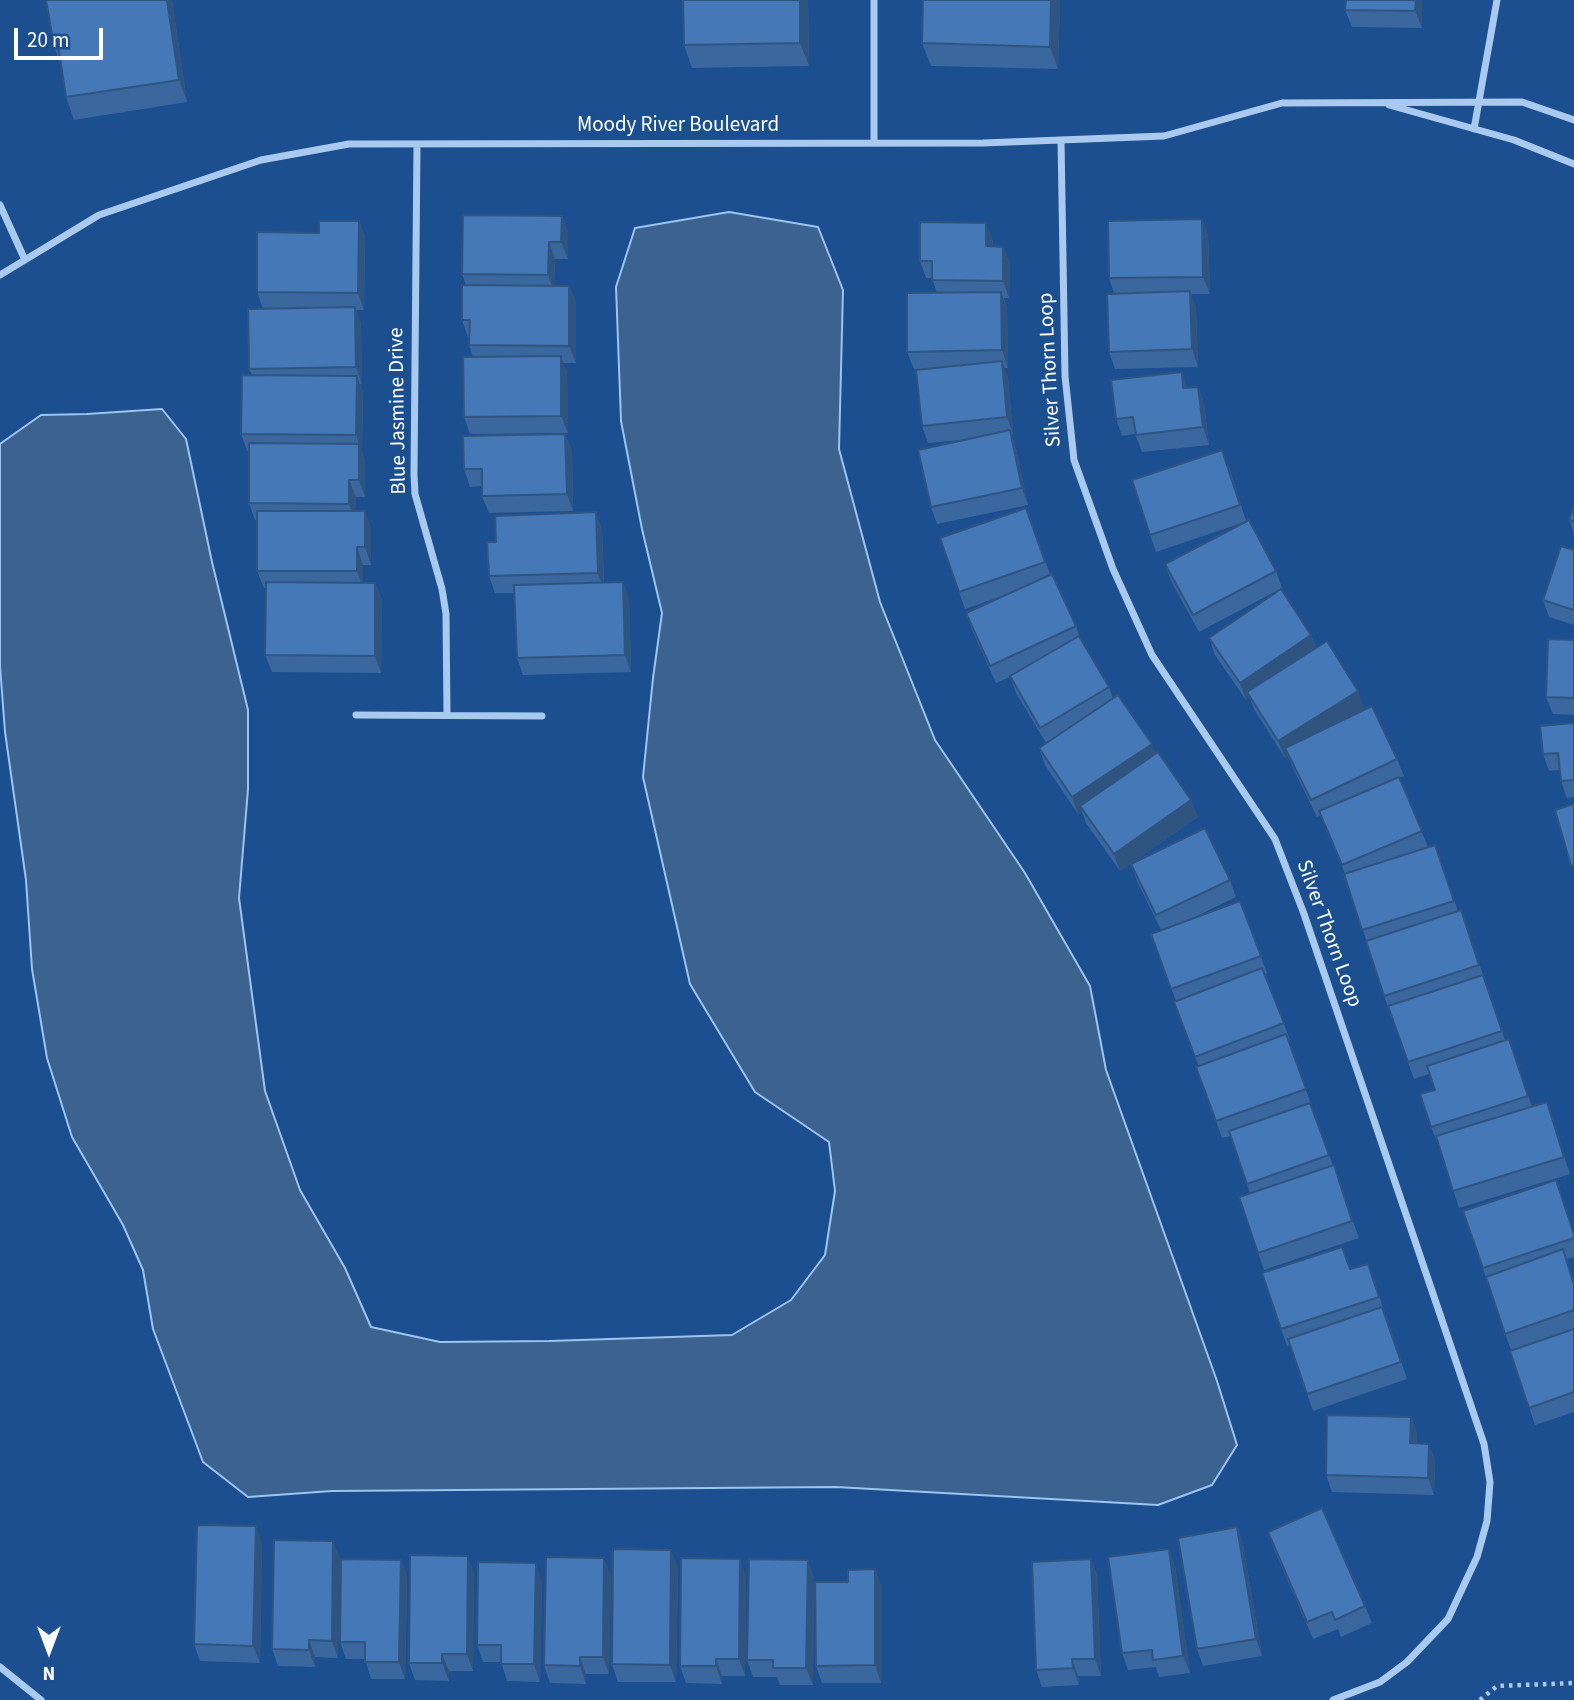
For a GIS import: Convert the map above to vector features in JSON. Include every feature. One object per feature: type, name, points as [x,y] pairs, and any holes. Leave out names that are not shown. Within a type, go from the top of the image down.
[{"type":"street","points":[[874,0],[874,143]]},
{"type":"street","points":[[1474,128],[1497,0]]},
{"type":"street","name":"Moody River Boulevard","points":[[1379,102],[1514,140],[1574,164]]},
{"type":"street","name":"Moody River Boulevard","points":[[0,275],[100,215],[261,160],[349,144],[874,143],[1164,136],[1282,103],[1521,102],[1574,120]]},
{"type":"street","name":"Silver Thorn Loop","points":[[1060,140],[1065,376],[1074,460],[1113,569],[1152,655],[1275,839],[1304,914],[1484,1444],[1490,1482],[1487,1521],[1477,1557],[1448,1619],[1407,1662],[1380,1682],[1333,1700]]},
{"type":"street","name":"Blue Jasmine Drive","points":[[417,144],[414,484],[419,513],[442,589],[447,641],[447,715]]},
{"type":"street","points":[[0,205],[25,260]]},
{"type":"street","points":[[356,715],[542,716]]},
{"type":"street","points":[[0,1667],[41,1700]]},
{"type":"path","points":[[1480,1700],[1497,1686],[1574,1683]]},
{"type":"water","points":[[729,212],[818,227],[843,290],[839,449],[880,602],[935,740],[1025,873],[1090,986],[1106,1070],[1217,1381],[1237,1445],[1212,1485],[1158,1505],[836,1487],[332,1491],[248,1497],[203,1462],[153,1329],[143,1270],[123,1225],[72,1137],[47,1058],[32,969],[26,880],[5,732],[0,666],[0,444],[41,415],[162,409],[186,439],[248,710],[248,789],[239,898],[265,1091],[300,1190],[345,1268],[371,1327],[440,1342],[732,1335],[791,1300],[825,1255],[835,1191],[829,1142],[755,1092],[690,984],[643,777],[662,613],[621,421],[616,287],[635,228]]},
{"type":"building","points":[[46,0],[167,0],[179,80],[66,97],[58,45],[54,46]]},
{"type":"building","points":[[683,0],[800,0],[800,43],[684,45]]},
{"type":"building","points":[[923,0],[1051,0],[1050,47],[922,43]]},
{"type":"building","points":[[1346,0],[1416,0],[1415,11],[1345,10]]},
{"type":"building","points":[[463,215],[562,216],[561,242],[549,242],[548,275],[462,274]]},
{"type":"building","points":[[1202,219],[1203,277],[1109,278],[1108,221]]},
{"type":"building","points":[[319,221],[359,221],[358,293],[257,292],[257,232],[319,233]]},
{"type":"building","points":[[920,222],[986,223],[986,246],[1003,247],[1003,281],[932,280],[932,261],[920,261]]},
{"type":"building","points":[[462,285],[569,286],[569,346],[469,345],[470,320],[462,320]]},
{"type":"building","points":[[1190,291],[1192,349],[1109,352],[1107,294]]},
{"type":"building","points":[[1001,292],[1002,350],[907,352],[907,293]]},
{"type":"building","points":[[355,307],[356,367],[249,369],[248,309]]},
{"type":"building","points":[[561,356],[561,416],[464,417],[463,357]]},
{"type":"building","points":[[1002,361],[1007,417],[922,426],[916,370]]},
{"type":"building","points":[[1182,372],[1183,388],[1198,387],[1203,427],[1136,435],[1133,417],[1116,419],[1111,380]]},
{"type":"building","points":[[242,375],[357,376],[356,435],[241,434]]},
{"type":"building","points":[[1010,430],[1022,488],[931,507],[918,450]]},
{"type":"building","points":[[565,434],[567,494],[482,496],[482,469],[464,469],[463,436]]},
{"type":"building","points":[[249,443],[359,444],[359,480],[349,480],[349,504],[249,503]]},
{"type":"building","points":[[1222,450],[1240,505],[1150,535],[1132,480]]},
{"type":"building","points":[[1574,507],[1574,522],[1569,519]]},
{"type":"building","points":[[1026,508],[1045,562],[959,592],[940,538]]},
{"type":"building","points":[[257,511],[365,511],[365,547],[357,547],[357,571],[257,571]]},
{"type":"building","points":[[596,512],[598,573],[489,576],[487,542],[496,542],[495,516]]},
{"type":"building","points":[[1249,520],[1276,571],[1193,615],[1165,564]]},
{"type":"building","points":[[1561,546],[1574,550],[1574,610],[1543,600]]},
{"type":"building","points":[[1052,574],[1076,626],[990,666],[966,613]]},
{"type":"building","points":[[266,582],[375,583],[375,656],[265,655]]},
{"type":"building","points":[[623,582],[625,655],[517,658],[514,585]]},
{"type":"building","points":[[1281,589],[1311,635],[1240,683],[1209,638]]},
{"type":"building","points":[[1079,636],[1109,687],[1040,728],[1010,676]]},
{"type":"building","points":[[1548,639],[1574,640],[1574,698],[1546,697]]},
{"type":"building","points":[[1327,641],[1358,691],[1278,741],[1247,692]]},
{"type":"building","points":[[1118,695],[1152,744],[1072,797],[1039,748]]},
{"type":"building","points":[[1372,706],[1397,759],[1311,800],[1285,748]]},
{"type":"building","points":[[1574,723],[1574,780],[1561,781],[1558,753],[1543,754],[1540,726]]},
{"type":"building","points":[[1158,752],[1191,800],[1114,854],[1080,806]]},
{"type":"building","points":[[1399,777],[1422,831],[1342,865],[1319,811]]},
{"type":"building","points":[[1574,804],[1574,865],[1571,866],[1555,810]]},
{"type":"building","points":[[1205,828],[1230,880],[1156,915],[1131,864]]},
{"type":"building","points":[[1435,845],[1454,901],[1362,930],[1344,874]]},
{"type":"building","points":[[1240,901],[1261,956],[1171,989],[1151,934]]},
{"type":"building","points":[[1461,910],[1479,965],[1384,996],[1366,941]]},
{"type":"building","points":[[1262,968],[1284,1023],[1195,1057],[1174,1002]]},
{"type":"building","points":[[1483,975],[1502,1031],[1408,1062],[1388,1006]]},
{"type":"building","points":[[1286,1034],[1306,1089],[1216,1121],[1196,1067]]},
{"type":"building","points":[[1509,1039],[1528,1096],[1431,1127],[1420,1094],[1435,1090],[1427,1066]]},
{"type":"building","points":[[1547,1102],[1564,1157],[1453,1191],[1436,1136]]},
{"type":"building","points":[[1310,1103],[1329,1155],[1247,1184],[1229,1131]]},
{"type":"building","points":[[1334,1165],[1352,1221],[1258,1253],[1239,1197]]},
{"type":"building","points":[[1556,1180],[1574,1238],[1483,1268],[1463,1211]]},
{"type":"building","points":[[1342,1247],[1350,1269],[1368,1264],[1379,1297],[1281,1329],[1262,1273]]},
{"type":"building","points":[[1563,1249],[1574,1282],[1574,1310],[1505,1334],[1486,1277]]},
{"type":"building","points":[[1382,1307],[1401,1362],[1307,1394],[1288,1339]]},
{"type":"building","points":[[1574,1329],[1574,1392],[1529,1408],[1510,1351]]},
{"type":"building","points":[[1327,1415],[1411,1417],[1410,1443],[1429,1444],[1428,1478],[1326,1475]]},
{"type":"building","points":[[1322,1508],[1365,1606],[1335,1620],[1332,1612],[1307,1622],[1268,1532]]},
{"type":"building","points":[[197,1525],[256,1526],[253,1646],[194,1644]]},
{"type":"building","points":[[1237,1527],[1256,1639],[1197,1649],[1178,1538]]},
{"type":"building","points":[[274,1540],[333,1541],[332,1641],[309,1640],[309,1650],[272,1649]]},
{"type":"building","points":[[613,1549],[671,1550],[670,1665],[612,1664]]},
{"type":"building","points":[[1169,1549],[1183,1656],[1153,1660],[1152,1650],[1122,1653],[1108,1557]]},
{"type":"building","points":[[410,1555],[468,1556],[467,1654],[442,1654],[442,1663],[409,1663]]},
{"type":"building","points":[[546,1557],[604,1558],[603,1657],[580,1657],[580,1666],[544,1665]]},
{"type":"building","points":[[681,1558],[740,1559],[739,1659],[716,1659],[716,1666],[680,1666]]},
{"type":"building","points":[[341,1559],[401,1560],[399,1662],[365,1662],[365,1642],[340,1642]]},
{"type":"building","points":[[749,1559],[808,1560],[806,1668],[773,1668],[773,1660],[747,1660]]},
{"type":"building","points":[[1091,1559],[1095,1659],[1072,1659],[1073,1668],[1036,1670],[1032,1562]]},
{"type":"building","points":[[478,1562],[536,1563],[534,1664],[501,1664],[501,1645],[477,1645]]},
{"type":"building","points":[[875,1569],[875,1665],[816,1666],[815,1582],[848,1582],[848,1570]]}]
